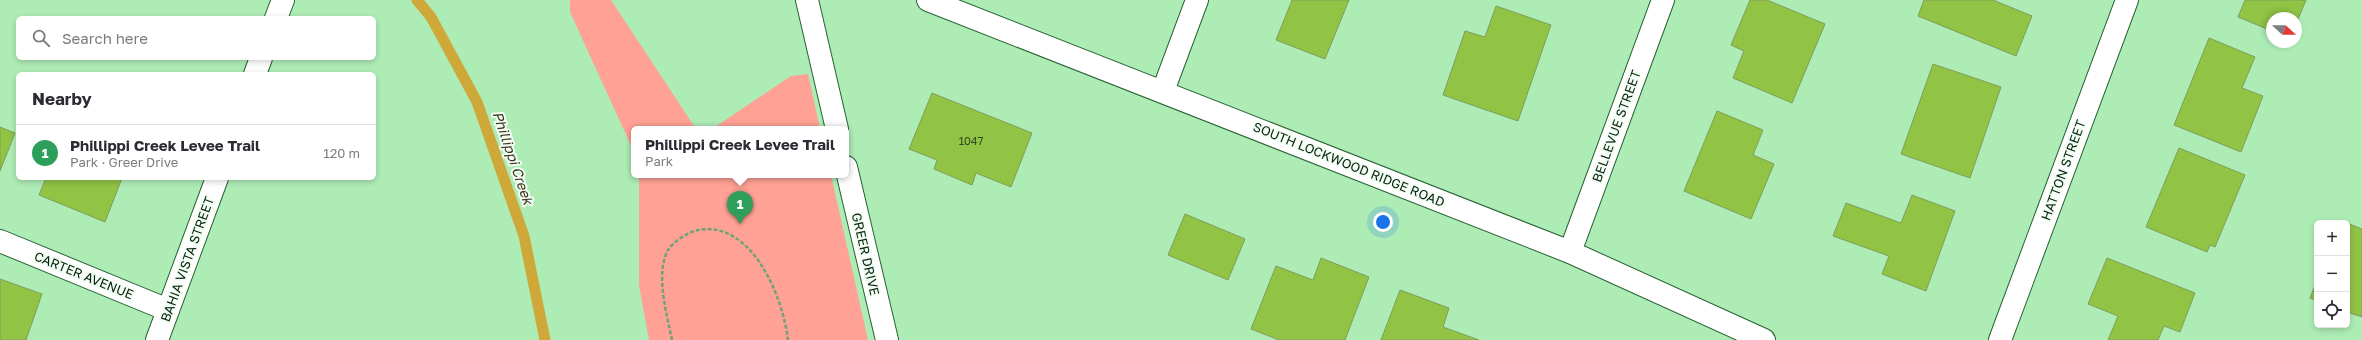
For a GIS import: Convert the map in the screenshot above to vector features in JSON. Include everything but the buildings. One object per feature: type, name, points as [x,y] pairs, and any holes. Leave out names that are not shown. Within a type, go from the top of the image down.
[{"type":"street","points":[[277,16],[283,0]]},
{"type":"street","points":[[806,0],[836,126]]},
{"type":"street","name":"SOUTH LOCKWOOD RIDGE ROAD","points":[[928,0],[1570,252],[1764,340]]},
{"type":"street","points":[[1163,91],[1197,0]]},
{"type":"street","name":"BELLEVUE STREET","points":[[1570,252],[1663,0]]},
{"type":"street","name":"HATTON STREET","points":[[2000,340],[2126,0]]},
{"type":"street","points":[[256,72],[260,60]]},
{"type":"street","name":"GREER DRIVE","points":[[849,178],[887,340]]},
{"type":"street","name":"BAHIA VISTA STREET","points":[[157,340],[216,180]]},
{"type":"street","name":"CARTER AVENUE","points":[[0,241],[168,310]]},
{"type":"path","points":[[672,340],[664,297],[663,272],[668,250],[688,232],[708,228],[727,233],[749,247],[770,280],[786,324],[788,340]]},
{"type":"shaded area","points":[[570,0],[611,0],[694,126],[631,126],[631,145],[570,12]]},
{"type":"shaded area","points":[[808,74],[819,126],[716,126],[791,76]]},
{"type":"shaded area","points":[[639,178],[832,178],[868,340],[649,340],[639,286]]},
{"type":"waterway","name":"Phillippi Creek","points":[[417,0],[431,17],[477,102],[524,236],[545,340]]},
{"type":"place","name":"Phillippi Creek Levee Trail","points":[[740,224]]}]
